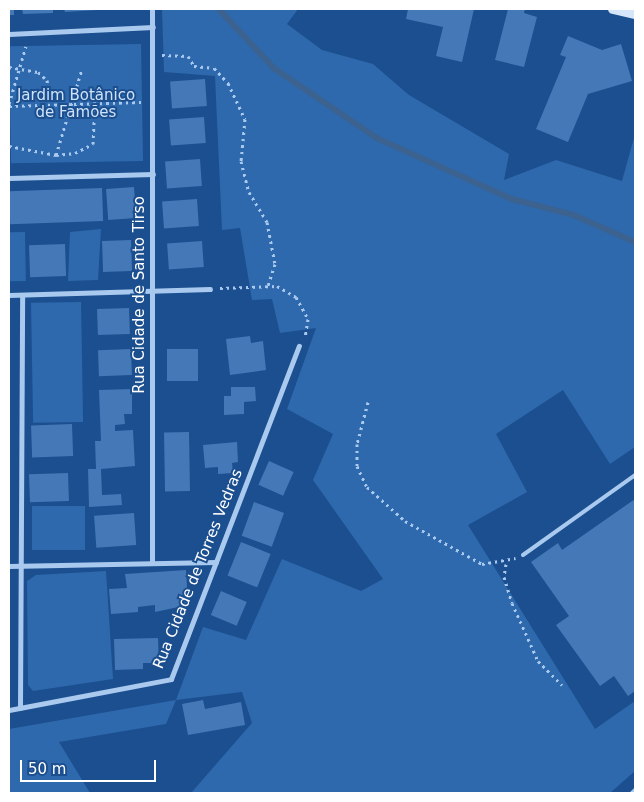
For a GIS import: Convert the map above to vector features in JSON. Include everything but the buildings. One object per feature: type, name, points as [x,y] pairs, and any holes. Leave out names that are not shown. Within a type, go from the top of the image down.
[{"type":"street","name":"Rua Cidade de Santo Tirso","points":[[152,9],[152,562]]},
{"type":"street","points":[[614,9],[635,14]]},
{"type":"street","points":[[9,34],[153,27]]},
{"type":"street","points":[[9,178],[153,174]]},
{"type":"street","points":[[9,295],[210,289]]},
{"type":"street","points":[[20,708],[22,295]]},
{"type":"street","name":"Rua Cidade de Torres Vedras","points":[[9,710],[171,679],[299,346]]},
{"type":"street","points":[[9,566],[216,562]]},
{"type":"lane","points":[[522,555],[635,475]]},
{"type":"lane","points":[[632,793],[635,790]]},
{"type":"path","points":[[26,46],[9,105],[142,102]]},
{"type":"path","points":[[153,55],[188,56],[194,66],[214,68],[242,112],[241,161],[249,192],[267,222],[275,264],[268,286]]},
{"type":"path","points":[[9,67],[19,68],[47,80],[51,104]]},
{"type":"path","points":[[56,155],[82,69]]},
{"type":"path","points":[[9,146],[56,155],[75,153],[93,144],[95,103]]},
{"type":"path","points":[[210,289],[277,286],[296,297],[308,319],[309,333],[299,346]]},
{"type":"path","points":[[368,402],[357,444],[357,466],[367,487],[405,521],[482,564],[506,564],[522,555]]},
{"type":"path","points":[[506,564],[504,577],[512,604],[538,661],[562,685]]},
{"type":"green space","points":[[162,9],[298,9],[287,24],[322,50],[373,64],[409,95],[509,154],[504,180],[556,160],[622,181],[635,134],[635,447],[610,464],[563,390],[496,434],[527,492],[468,525],[595,729],[635,701],[635,771],[610,793],[191,793],[252,723],[242,692],[176,700],[203,627],[246,640],[282,559],[361,591],[383,579],[313,480],[333,434],[287,409],[316,328],[280,333],[272,299],[252,300],[240,228],[222,230],[215,76],[164,72]]},
{"type":"green space","name":"Jardim Botânico de Famões","points":[[141,44],[143,161],[11,163],[9,46]]},
{"type":"green space","points":[[101,229],[98,280],[68,281],[70,232]]},
{"type":"green space","points":[[9,232],[25,232],[26,281],[10,281]]},
{"type":"green space","points":[[81,302],[83,422],[33,423],[31,303]]},
{"type":"green space","points":[[32,506],[85,506],[85,550],[32,550]]},
{"type":"green space","points":[[106,571],[113,679],[33,691],[28,685],[27,581],[36,575]]},
{"type":"green space","points":[[176,700],[166,724],[59,742],[90,793],[9,793],[9,729]]},
{"type":"waterway","points":[[219,9],[274,68],[377,138],[512,199],[574,215],[635,242]]}]
